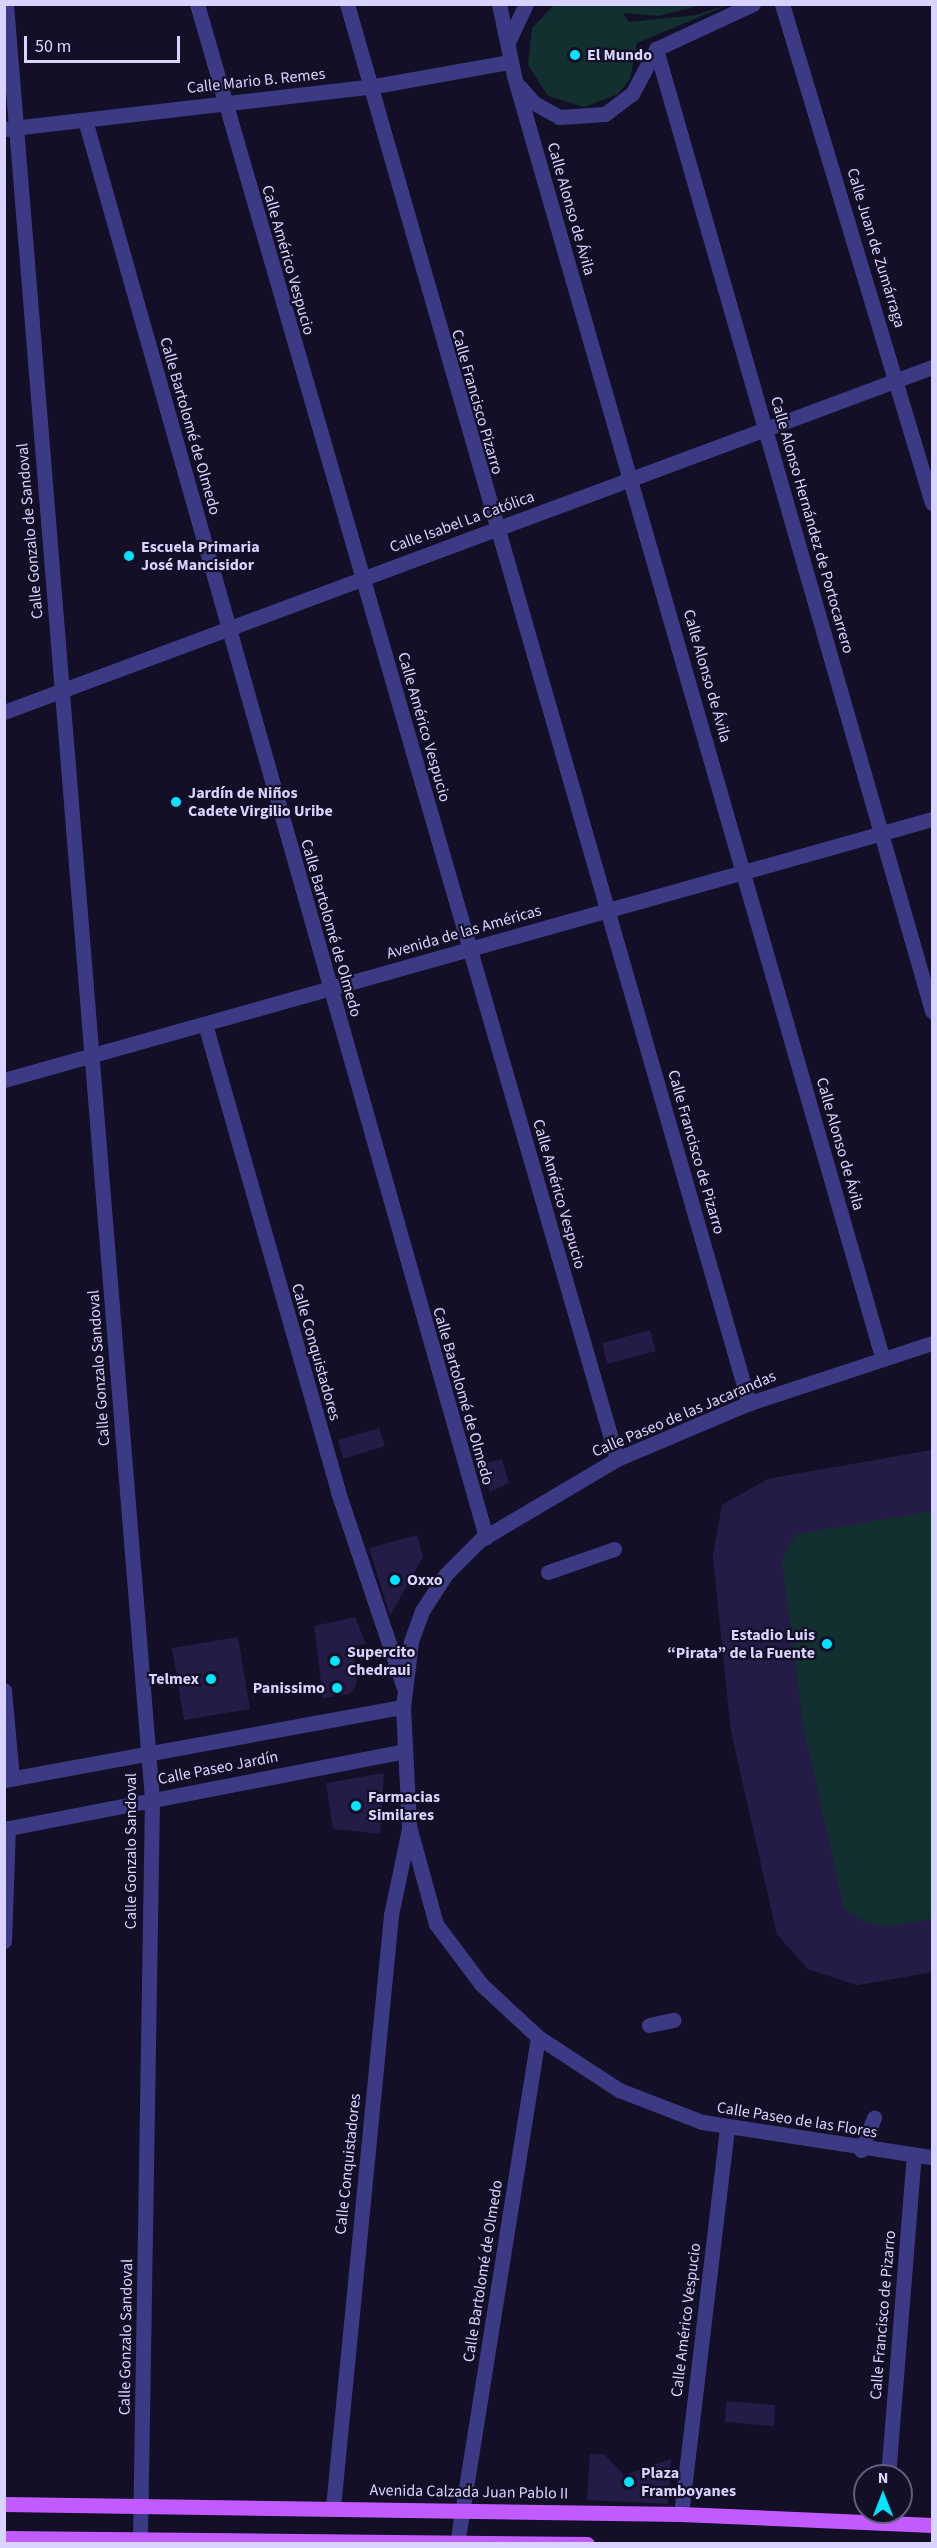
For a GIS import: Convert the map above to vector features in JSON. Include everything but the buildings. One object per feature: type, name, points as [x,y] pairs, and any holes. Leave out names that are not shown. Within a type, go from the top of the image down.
[{"type":"main road","name":"Avenida Calzada Juan Pablo II","points":[[4,2504],[141,2508],[333,2507],[463,2511],[853,2516]]},
{"type":"main road","name":"Avenida Calzada Juan Pablo II","points":[[913,2521],[933,2525]]},
{"type":"main road","points":[[4,2538],[587,2544]]},
{"type":"street","name":"Calle Gonzalo de Sandoval","points":[[6,4],[10,128],[93,1055]]},
{"type":"street","name":"Calle Américo Vespucio","points":[[197,4],[223,102],[617,1460]]},
{"type":"street","name":"Calle Francisco Pizarro","points":[[347,4],[494,530],[609,910]]},
{"type":"street","name":"Calle Alonso de Ávila","points":[[499,4],[512,69],[882,1357]]},
{"type":"street","points":[[507,42],[526,4]]},
{"type":"street","points":[[512,69],[544,110],[591,118],[632,94],[656,49],[753,4]]},
{"type":"street","name":"Calle Juan de Zumárraga","points":[[782,4],[933,503]]},
{"type":"street","name":"Calle Alonso Hernández de Portocarrero","points":[[656,49],[933,1011]]},
{"type":"street","name":"Calle Mario B. Remes","points":[[10,128],[512,69]]},
{"type":"street","name":"Calle Bartolomé de Olmedo","points":[[85,120],[329,989],[486,1537]]},
{"type":"street","name":"Calle Isabel La Católica","points":[[4,712],[933,367]]},
{"type":"street","name":"Avenida de las Américas","points":[[4,1080],[933,819]]},
{"type":"street","name":"Calle Francisco de Pizarro","points":[[609,910],[749,1403]]},
{"type":"street","name":"Calle Conquistadores","points":[[205,1024],[335,1481],[404,1688]]},
{"type":"street","name":"Calle Gonzalo Sandoval","points":[[93,1055],[152,1799],[140,2541]]},
{"type":"street","name":"Calle Paseo de las Jacarandas","points":[[404,1751],[404,1688],[422,1611],[446,1574],[486,1537],[617,1460],[749,1403],[882,1357],[933,1343]]},
{"type":"street","points":[[548,1572],[614,1549]]},
{"type":"street","points":[[4,1690],[8,1779]]},
{"type":"street","name":"Calle Paseo Jardín","points":[[8,1779],[147,1757],[403,1707]]},
{"type":"street","name":"Calle Paseo Jardín","points":[[7,1828],[404,1751]]},
{"type":"street","name":"Calle Paseo de las Flores","points":[[404,1751],[409,1826],[436,1924],[481,1984],[538,2037],[619,2090],[727,2129],[861,2150],[933,2157]]},
{"type":"street","name":"Calle Conquistadores","points":[[333,2507],[391,1915],[409,1826]]},
{"type":"street","points":[[4,1941],[7,1828]]},
{"type":"street","points":[[649,2025],[673,2020]]},
{"type":"street","name":"Calle Bartolomé de Olmedo","points":[[457,2542],[538,2037]]},
{"type":"street","points":[[861,2150],[874,2117]]},
{"type":"street","name":"Calle Américo Vespucio","points":[[681,2514],[727,2129]]},
{"type":"street","name":"Calle Francisco de Pizarro","points":[[889,2464],[914,2156]]},
{"type":"green space","points":[[554,5],[702,5],[658,16],[623,13],[629,22],[695,15],[728,5],[637,43],[630,79],[618,94],[584,107],[548,96],[528,65],[532,28]]},
{"type":"green space","name":"Estadio Luis “Pirata” de la Fuente","points":[[932,1450],[932,1972],[857,1985],[808,1969],[777,1934],[731,1731],[713,1556],[722,1505],[768,1479]]},
{"type":"place","name":"El Mundo","points":[[575,55]]},
{"type":"place","name":"Escuela Primaria José Mancisidor","points":[[129,556]]},
{"type":"place","name":"Jardín de Niños Cadete Virgilio Uribe","points":[[176,802]]},
{"type":"place","name":"Oxxo","points":[[395,1580]]},
{"type":"place","name":"Estadio Luis “Pirata” de la Fuente","points":[[827,1644]]},
{"type":"place","name":"Supercito Chedraui","points":[[335,1661]]},
{"type":"place","name":"Telmex","points":[[211,1679]]},
{"type":"place","name":"Panissimo","points":[[337,1688]]},
{"type":"place","name":"Farmacias Similares","points":[[356,1806]]},
{"type":"place","name":"Plaza Framboyanes","points":[[629,2482]]}]
